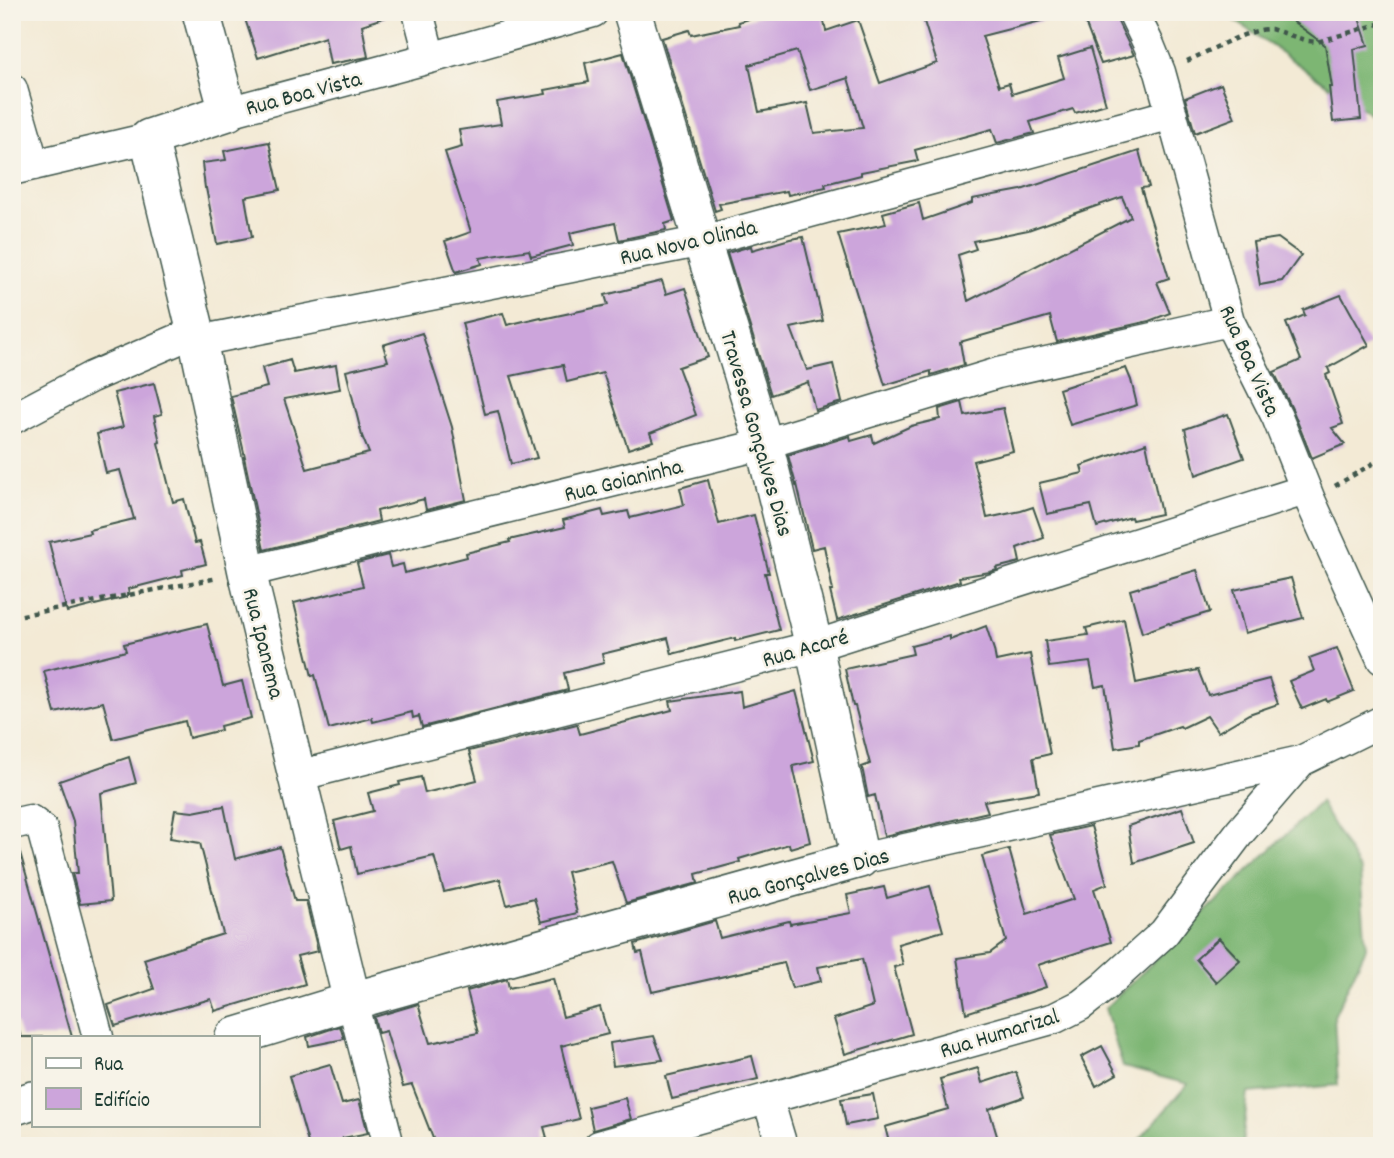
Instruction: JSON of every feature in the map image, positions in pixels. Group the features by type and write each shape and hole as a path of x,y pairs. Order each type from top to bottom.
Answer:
{"street":[{"path":"201,12 228,112"},
{"path":"418,12 430,58"},
{"name":"Rua Boa Vista","path":"23,167 149,138 228,112 593,12"},
{"name":"Travessa Gonçalves Dias","path":"632,12 764,444 814,646 860,859"},
{"name":"Rua Boa Vista","path":"1133,12 1160,72 1229,321 1277,417 1307,495 1382,659"},
{"path":"12,89 23,167"},
{"name":"Rua Nova Olinda","path":"12,419 91,377 196,336 703,241 1171,114"},
{"name":"Rua Ipanema","path":"149,138 196,336 247,572 389,1146"},
{"name":"Rua Goianinha","path":"247,572 764,444 998,373 1229,321"},
{"name":"Rua Acaré","path":"298,776 814,646 1307,495"},
{"name":"Rua Gonçalves Dias","path":"237,1036 352,1001 860,859 1301,761 1382,720"},
{"name":"Rua Humarizal","path":"599,1146 1055,1018 1081,1005 1164,933 1240,832 1301,761"},
{"path":"12,824 30,821 43,829 98,1036"},
{"path":"768,1099 782,1146"},
{"path":"12,1107 32,1100"}],"path":[{"path":"1160,72 1265,29 1317,42 1382,23"},
{"path":"1307,495 1382,458"},
{"path":"12,617 247,572"}],"green space":[{"path":"1223,12 1382,12 1382,123"},
{"path":"1320,802 1360,871 1366,948 1334,1016 1338,1085 1248,1093 1242,1146 1134,1146 1188,1084 1123,1067 1105,1008"}],"building":[{"path":"257,12 385,12 386,17 362,25 368,57 330,64 325,37 258,58 244,16"},
{"path":"771,12 822,12 826,31 858,20 880,83 937,63 921,12 1044,12 1045,20 982,36 999,86 1009,83 1012,94 1064,78 1058,58 1090,48 1106,104 1075,113 1073,109 1030,122 1034,133 997,143 992,129 915,150 918,161 861,172 861,175 825,184 826,187 788,195 787,191 719,204 721,209 715,211 662,38 689,30 691,35 739,25 738,22","holes":["797,51 810,90 848,78 863,128 814,133 807,103 759,112 749,65"]},
{"path":"1081,12 1116,12 1117,20 1134,55 1101,64"},
{"path":"1280,12 1357,12 1368,45 1354,49 1361,119 1333,122 1329,87 1332,87 1325,45"},
{"path":"623,53 674,221 665,224 666,230 619,240 615,223 570,233 573,245 531,256 529,250 480,258 482,264 456,272 445,241 471,232 445,152 462,147 459,130 501,124 497,102 546,94 545,90 589,82 585,63"},
{"path":"1221,84 1235,118 1195,133 1185,98"},
{"path":"269,142 280,190 245,197 252,237 217,244 202,163 226,160 224,151"},
{"path":"1139,151 1149,187 1141,188 1169,278 1157,282 1170,313 1149,321 1057,342 1050,316 960,342 964,365 931,375 931,371 885,385 838,234 886,224 883,213 919,203 923,220 972,203 972,199 1021,190","holes":["1122,197 1131,217 968,301 958,255 976,249 973,241 1028,230"]},
{"path":"803,237 823,321 791,328 807,370 833,364 842,402 815,410 808,382 771,395 727,253 751,246 752,250"},
{"path":"1278,238 1301,255 1282,281 1260,285 1253,242"},
{"path":"662,281 666,294 685,288 708,357 678,367 696,415 650,433 653,441 628,449 603,373 567,382 563,365 511,376 537,458 511,464 498,411 485,414 462,323 503,313 507,325 541,317 542,319 608,305 605,295"},
{"path":"1341,295 1369,345 1328,368 1330,373 1326,375 1343,424 1332,428 1345,444 1312,458 1274,372 1301,360 1286,323 1305,315 1303,310"},
{"path":"422,333 452,427 466,500 426,510 424,499 377,511 379,521 264,550 231,396 267,387 262,368 290,360 294,373 336,365 340,389 284,399 307,469 369,453 362,436 346,371 388,361 383,345"},
{"path":"1126,368 1137,405 1070,425 1059,389"},
{"path":"154,383 162,414 154,416 160,442 158,443 173,502 184,499 195,543 200,542 206,564 182,570 183,575 128,589 127,597 67,612 49,542 134,519 120,470 106,473 97,434 123,427 114,393"},
{"path":"962,402 965,416 1003,408 1013,451 973,461 987,518 1033,507 1044,538 1017,548 1020,562 990,572 959,577 960,581 837,620 824,546 812,549 788,455 850,436 851,441 872,435 874,443 911,426 940,419 939,409"},
{"path":"1228,414 1244,458 1196,475 1185,429"},
{"path":"1146,443 1161,514 1132,520 1131,517 1097,527 1091,505 1047,514 1039,483 1083,473 1081,466"},
{"path":"708,480 719,524 754,515 769,573 765,573 779,630 672,654 668,638 602,654 604,663 564,673 568,690 422,727 419,716 413,718 412,712 373,722 372,718 329,729 315,675 312,676 294,603 363,586 357,563 388,555 391,567 403,564 405,573 467,557 466,553 510,542 509,540 565,527 563,520 602,510 604,516 628,511 630,518 684,505 680,488"},
{"path":"1197,570 1210,612 1142,633 1130,590"},
{"path":"1291,578 1303,618 1245,633 1234,590"},
{"path":"1124,619 1136,683 1198,670 1208,695 1269,679 1278,704 1249,714 1218,732 1207,716 1182,728 1180,726 1139,740 1139,744 1115,748 1105,685 1095,687 1090,662 1049,667 1045,641 1088,635 1086,628"},
{"path":"207,624 223,686 242,681 251,718 220,726 221,730 189,738 185,721 113,739 103,702 55,713 44,671 126,651 124,644"},
{"path":"986,626 996,661 1030,654 1050,754 1033,758 1039,792 984,801 988,812 884,836 875,795 868,797 862,767 870,764 845,669 913,654 911,646 950,636 950,640"},
{"path":"1337,648 1354,691 1302,709 1289,681 1314,671 1309,658"},
{"path":"740,691 742,707 796,691 814,761 793,766 810,842 790,848 789,844 739,859 740,862 696,874 698,883 626,903 612,861 567,872 577,913 541,922 534,898 507,905 500,879 444,892 434,856 357,874 351,846 341,849 334,821 373,811 368,793 421,777 425,793 477,780 469,751 577,724 580,734 672,710 670,701"},
{"path":"129,757 136,783 101,793 111,901 80,904 72,873 78,873 73,821 59,781"},
{"path":"224,806 235,859 280,847 295,901 306,901 318,951 297,956 305,984 215,1011 211,999 115,1026 108,1005 154,989 144,959 223,934 200,843 170,838 175,810 193,812"},
{"path":"1182,808 1194,843 1134,863 1128,826"},
{"path":"1091,826 1107,884 1094,889 1111,942 1038,965 1046,987 966,1013 957,958 990,953 1006,941 982,856 1009,849 1027,914 1074,899 1050,835"},
{"path":"19,849 72,1036 21,1037 16,1022 12,1023 12,850"},
{"path":"930,886 943,931 898,944 903,965 894,967 912,1034 845,1054 834,1019 873,1006 862,959 818,967 821,981 792,988 784,963 652,992 642,952 637,953 635,944 715,921 720,938 789,921 790,924 851,913 847,895 884,887 887,898"},
{"path":"1219,938 1240,960 1216,982 1196,959"},
{"path":"553,978 563,1017 600,1007 608,1034 561,1046 579,1119 544,1127 547,1138 510,1146 436,1146 412,1085 403,1087 386,1031 378,1033 374,1017 418,1004 430,1043 478,1033 467,991 507,979 509,988"},
{"path":"340,1026 344,1039 309,1046 307,1037"},
{"path":"654,1036 663,1060 613,1066 610,1043"},
{"path":"1102,1046 1117,1074 1096,1086 1081,1057"},
{"path":"752,1056 758,1079 672,1099 666,1076"},
{"path":"330,1064 342,1104 359,1100 368,1133 309,1146 289,1076"},
{"path":"978,1068 982,1083 1016,1072 1024,1097 989,1109 1000,1146 890,1146 885,1127 948,1109 940,1079"},
{"path":"873,1094 878,1119 846,1125 841,1099"},
{"path":"625,1098 631,1119 593,1130 588,1107"}]}
